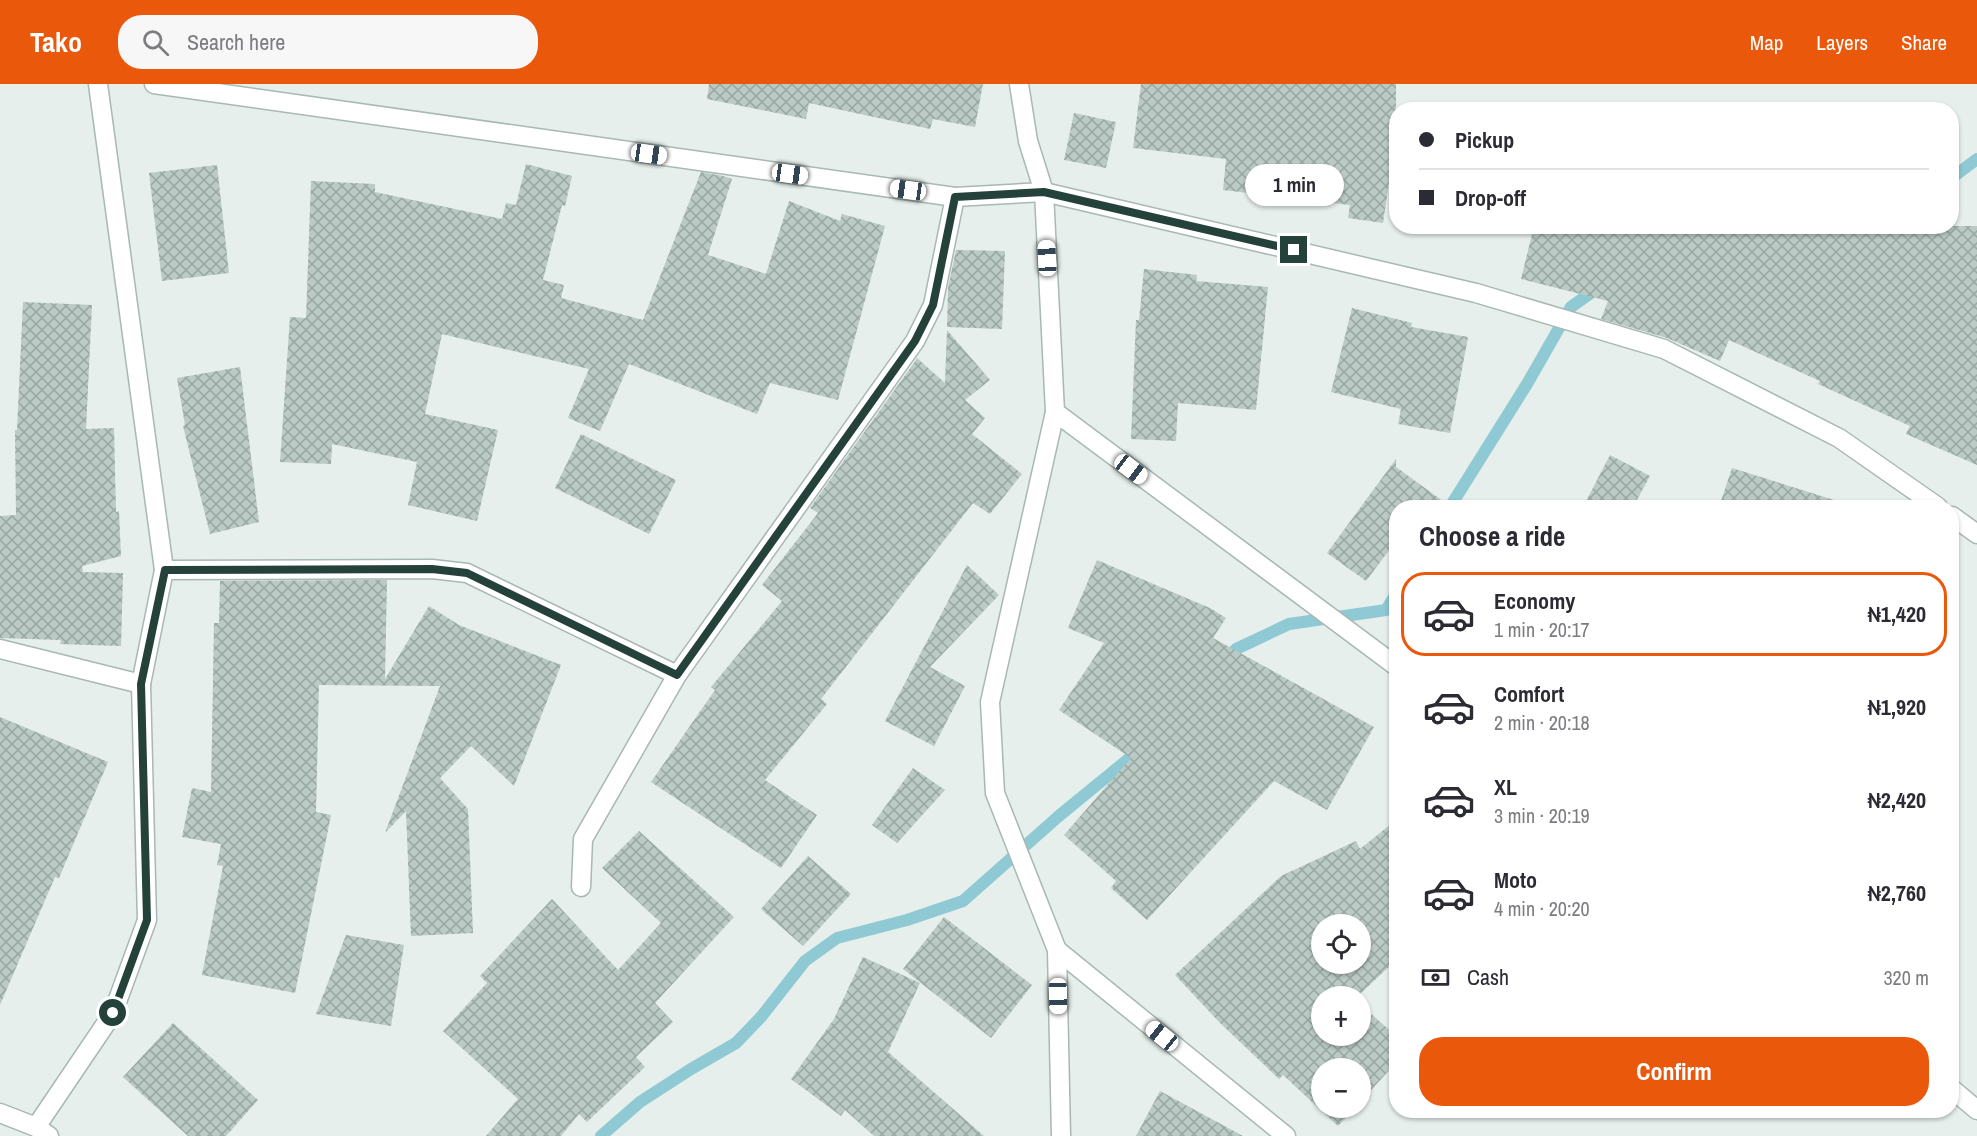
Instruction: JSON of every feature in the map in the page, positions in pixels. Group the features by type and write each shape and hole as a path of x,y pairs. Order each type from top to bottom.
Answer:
{"street":[{"path":"0,1113 42,1132 113,1013 147,920 141,684 165,570 98,84"},
{"path":"154,84 955,197 1044,192 1476,293 1664,349 1839,438 1928,500"},
{"path":"1019,84 1028,141 1044,192 1055,412 990,702 995,793 1057,950 1061,1136"},
{"path":"580,887 583,838 677,675 915,341 933,305 955,197"},
{"path":"1055,412 1389,661"},
{"path":"1959,521 1977,534"},
{"path":"165,570 432,569 467,573 677,675"},
{"path":"0,649 141,684"},
{"path":"1057,950 1286,1136"},
{"path":"1959,1095 1977,1110"}],"building":[{"path":"709,84 983,84 975,127 933,119 930,129 809,103 806,119 707,99"},
{"path":"1141,84 1396,84 1396,102 1389,102 1389,183 1383,223 1348,218 1350,205 1223,190 1226,159 1133,148"},
{"path":"1074,113 1116,122 1106,168 1064,160"},
{"path":"526,164 572,176 565,206 562,205 543,280 564,285 561,298 643,320 701,172 732,179 708,255 766,274 789,201 840,221 842,214 885,226 838,400 770,383 757,414 629,364 600,431 568,418 589,369 442,334 425,414 498,430 477,521 408,505 417,462 332,444 331,464 280,462 290,317 306,318 311,181 375,184 375,192 502,219 506,203 516,205"},
{"path":"217,165 229,273 162,281 149,173"},
{"path":"1959,226 1977,226 1977,465 1906,434 1910,426 1818,384 1820,381 1729,340 1720,361 1667,338 1601,319 1608,301 1521,279 1532,234 1959,234"},
{"path":"956,250 1005,251 1002,329 947,327 948,288"},
{"path":"1144,269 1197,275 1196,281 1268,287 1256,410 1178,403 1176,441 1131,439 1136,320 1139,320"},
{"path":"23,302 92,305 86,429 114,428 116,512 119,511 121,556 82,566 83,572 123,573 121,646 60,644 61,640 0,638 0,516 16,515 15,430 17,430"},
{"path":"1352,308 1412,323 1411,327 1468,337 1450,433 1398,424 1401,409 1331,392"},
{"path":"947,330 990,380 965,400 985,418 972,434 1022,474 990,514 973,503 821,699 827,704 765,780 817,815 781,868 651,782 715,690 711,687 782,601 762,585 818,513 810,508 917,358 945,383"},
{"path":"240,367 259,522 210,534 183,426 185,425 177,378"},
{"path":"581,434 676,480 649,534 555,488"},
{"path":"1610,455 1650,476 1637,500 1587,500"},
{"path":"1396,459 1396,467 1441,500 1389,500 1389,550 1366,581 1327,553"},
{"path":"1732,468 1834,500 1721,500"},
{"path":"1097,560 1210,608 1226,618 1213,638 1374,727 1327,810 1274,781 1147,920 1111,888 1116,881 1064,835 1131,758 1059,710 1104,643 1068,628"},
{"path":"967,565 999,595 930,667 965,686 934,746 885,721"},
{"path":"387,580 385,679 429,606 459,625 561,665 514,786 471,746 440,778 468,809 473,933 411,936 406,811 385,833 440,686 319,685 316,812 331,815 295,993 202,975 223,866 217,865 221,844 182,837 192,788 211,792 214,623 219,623 220,581"},
{"path":"0,717 108,762 59,878 55,877 0,1005"},
{"path":"913,768 945,790 897,843 872,825"},
{"path":"1389,826 1389,967 1369,986 1311,986 1311,1046 1371,1046 1371,1014 1389,1030 1389,1071 1371,1090 1371,1058 1311,1058 1311,1101 1283,1075 1279,1079 1220,1023 1175,975 1281,876 1356,841 1360,849"},
{"path":"639,831 734,917 655,1003 673,1022 636,1057 645,1067 587,1122 579,1114 561,1136 486,1136 518,1099 443,1031 487,983 480,976 552,899 618,970 661,923 602,868"},
{"path":"808,856 851,894 803,946 761,909"},
{"path":"944,917 1032,985 991,1038 903,969"},
{"path":"346,935 404,945 391,1026 316,1014"},
{"path":"863,957 920,983 888,1052 984,1136 874,1136 845,1110 841,1116 791,1079 834,1019"},
{"path":"173,1023 258,1100 226,1136 188,1136 123,1077"},
{"path":"1160,1091 1243,1136 1136,1136"},
{"path":"1329,1118 1346,1118 1338,1126"}],"waterway":[{"path":"1959,172 1977,159"},
{"path":"1454,500 1527,384 1571,307 1599,287"},
{"path":"1224,662 1236,649 1289,624 1386,610 1389,605"},
{"path":"601,1136 640,1102 736,1043 761,1017 805,961 837,938 907,920 963,901 1060,815 1142,748"}],"route":[{"path":"113,1013 147,920 141,684 165,570 432,569 467,573 677,675 915,341 933,305 955,197 1044,192 1294,250"}]}
